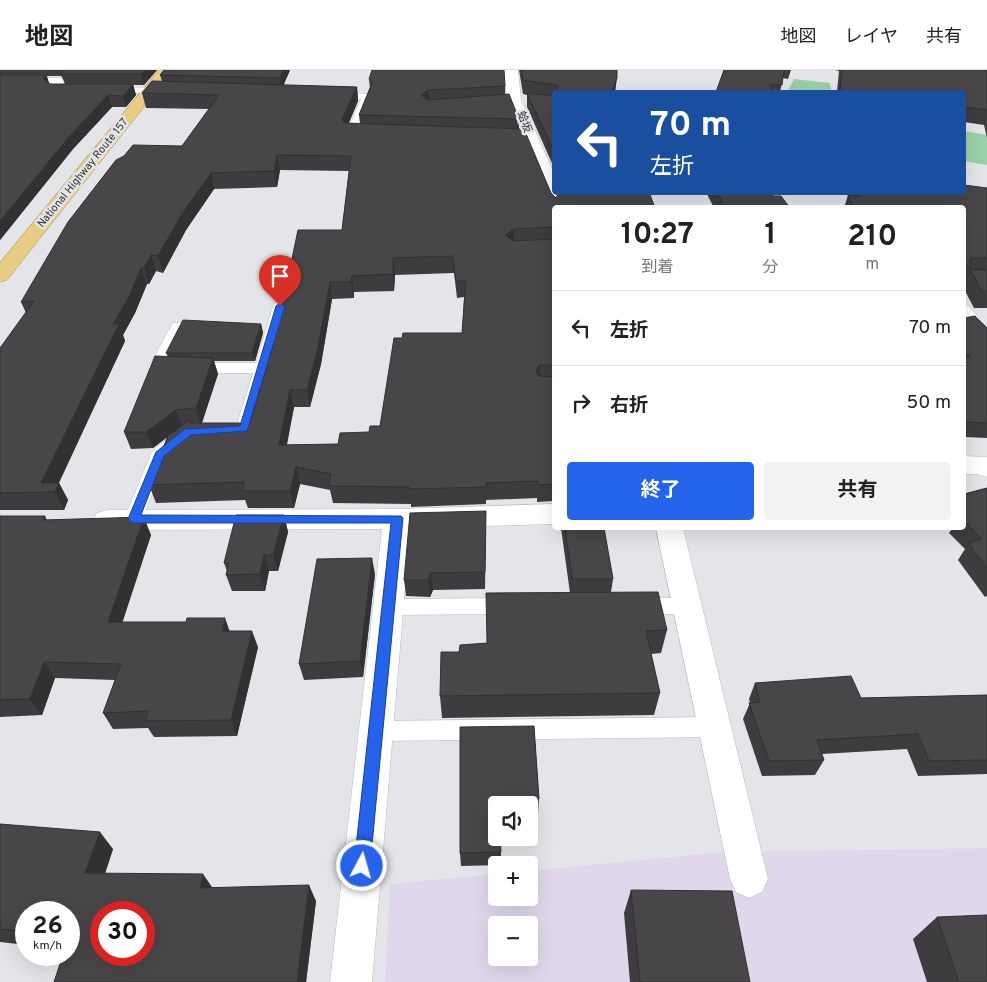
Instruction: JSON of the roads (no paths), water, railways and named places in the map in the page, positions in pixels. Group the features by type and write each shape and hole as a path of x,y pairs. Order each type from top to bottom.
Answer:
{"highway":[{"name":"National Highway Route 157","path":"2,270 166,70"}],"street":[{"name":"蛤坂","path":"511,70 526,139 552,190"},
{"path":"86,520 397,518 552,514"},
{"path":"351,982 397,518"},
{"path":"669,530 749,879"}],"lane":[{"path":"0,81 61,81 54,90 83,90"},
{"path":"102,90 178,91"},
{"path":"321,94 367,96 351,134 380,135"},
{"path":"133,519 160,454 189,432 244,429 280,306"},
{"path":"966,311 987,337"},
{"path":"178,326 156,368 262,368"},
{"path":"388,607 528,606"},
{"path":"618,606 687,606"},
{"path":"376,731 715,727"}]}
